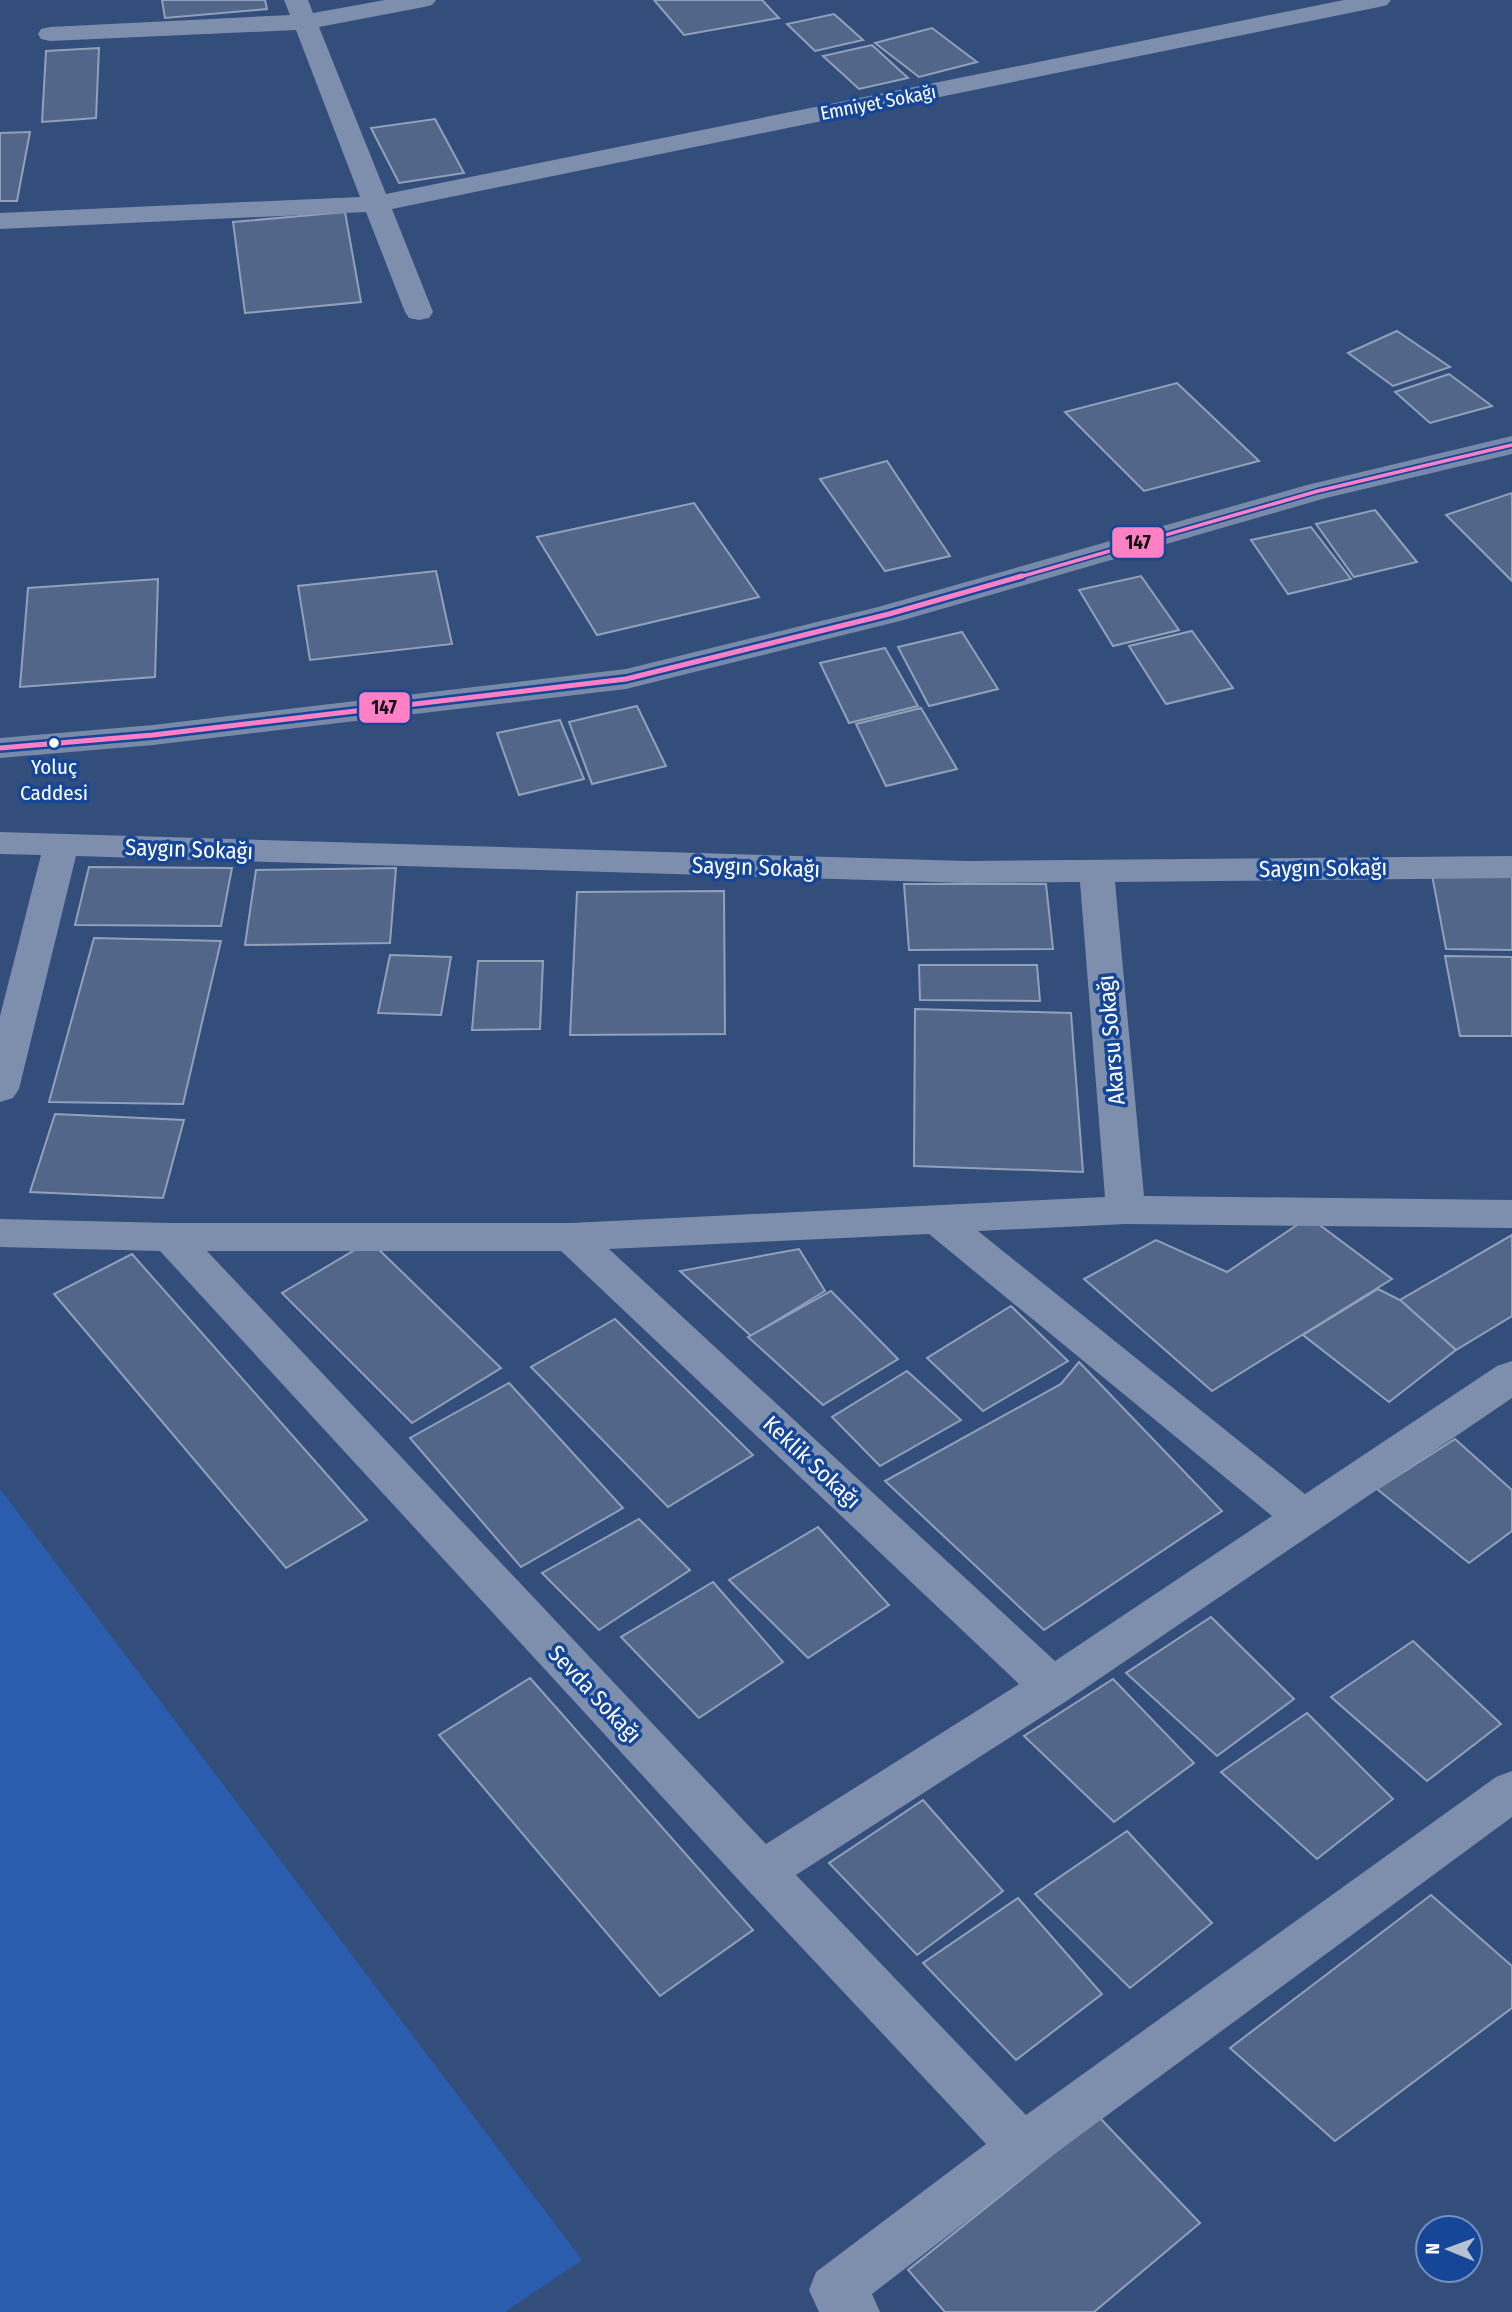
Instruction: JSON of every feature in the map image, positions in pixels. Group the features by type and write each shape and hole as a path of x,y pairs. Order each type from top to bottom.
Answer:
{"street":[{"path":"50,34 424,0"},
{"name":"Emniyet Sokağı","path":"0,221 376,204 1292,8 1379,0"},
{"path":"300,11 419,312"},
{"path":"0,748 153,735 626,679 889,614 1318,491 1512,446"},
{"name":"Saygın Sokağı","path":"0,843 966,873 1512,867"},
{"path":"0,1090 61,845"},
{"name":"Akarsu Sokağı","path":"1097,871 1126,1210"},
{"path":"0,1233 170,1237 571,1237 1126,1210 1512,1214"},
{"path":"938,1220 1303,1517"},
{"name":"Sevda Sokağı","path":"170,1237 762,1872 1023,2147"},
{"name":"Keklik Sokağı","path":"571,1237 1052,1687"},
{"path":"762,1872 1052,1687 1512,1377"},
{"path":"853,2312 835,2291 1023,2147 1512,1791"}],"shaded area":[{"path":"0,1489 582,2260 505,2312 0,2312"}],"building":[{"path":"162,0 265,0 267,9 165,18"},
{"path":"654,0 762,0 779,18 684,35"},
{"path":"834,14 863,40 815,51 787,24"},
{"path":"932,28 977,62 919,77 875,43"},
{"path":"872,45 908,78 859,89 823,56"},
{"path":"99,48 96,118 42,122 46,51"},
{"path":"435,119 464,173 399,183 371,128"},
{"path":"30,132 17,201 0,201 0,133"},
{"path":"345,212 361,302 245,313 233,222"},
{"path":"1397,331 1450,367 1393,386 1348,353"},
{"path":"1449,374 1492,406 1430,423 1395,392"},
{"path":"1177,383 1259,461 1144,491 1065,412"},
{"path":"887,461 950,556 885,571 820,479"},
{"path":"1512,493 1512,581 1446,515"},
{"path":"694,503 759,597 597,635 537,537"},
{"path":"1375,510 1417,562 1354,577 1316,524"},
{"path":"1311,527 1351,579 1288,594 1251,540"},
{"path":"436,571 452,644 310,660 298,586"},
{"path":"1141,576 1179,630 1113,646 1079,590"},
{"path":"158,579 155,677 20,687 28,588"},
{"path":"1192,631 1233,688 1166,704 1129,646"},
{"path":"962,632 998,689 929,706 898,647"},
{"path":"885,648 918,706 849,723 820,663"},
{"path":"637,706 666,766 592,784 569,722"},
{"path":"921,708 957,769 886,786 856,724"},
{"path":"560,720 584,779 519,795 497,733"},
{"path":"89,867 232,868 221,926 75,925"},
{"path":"396,868 390,943 245,945 256,870"},
{"path":"1432,875 1512,876 1512,950 1446,949"},
{"path":"904,884 1046,884 1053,949 909,950"},
{"path":"724,891 725,1034 570,1035 577,892"},
{"path":"94,938 221,941 183,1104 49,1102"},
{"path":"390,955 451,957 441,1015 378,1013"},
{"path":"1445,956 1512,957 1512,1036 1460,1036"},
{"path":"478,961 543,961 540,1029 472,1030"},
{"path":"919,965 1037,965 1040,1001 920,1000"},
{"path":"915,1009 1071,1013 1083,1172 914,1166"},
{"path":"55,1114 184,1120 163,1198 30,1192"},
{"path":"1309,1217 1392,1279 1212,1391 1084,1279 1156,1240 1227,1272"},
{"path":"1512,1235 1512,1316 1456,1350 1400,1300"},
{"path":"370,1241 501,1368 412,1423 282,1293"},
{"path":"799,1249 825,1291 751,1336 680,1271"},
{"path":"132,1254 367,1520 286,1568 54,1294"},
{"path":"1378,1289 1400,1300 1456,1350 1389,1402 1303,1335"},
{"path":"831,1291 898,1359 823,1405 748,1337"},
{"path":"1011,1306 1068,1361 983,1411 927,1358"},
{"path":"615,1319 753,1455 668,1507 531,1367"},
{"path":"1079,1362 1222,1511 1044,1630 885,1481 1061,1384"},
{"path":"907,1371 961,1420 880,1466 832,1417"},
{"path":"509,1383 623,1508 521,1567 410,1438"},
{"path":"1455,1439 1512,1490 1512,1531 1469,1563 1377,1489"},
{"path":"639,1519 690,1570 599,1630 542,1573"},
{"path":"818,1527 889,1605 808,1658 729,1580"},
{"path":"713,1582 783,1662 699,1718 621,1637"},
{"path":"1211,1617 1294,1699 1217,1756 1126,1673"},
{"path":"1413,1641 1501,1724 1427,1781 1331,1697"},
{"path":"530,1678 753,1930 660,1996 439,1735"},
{"path":"1113,1679 1194,1763 1114,1822 1024,1736"},
{"path":"1307,1713 1393,1799 1317,1859 1221,1772"},
{"path":"923,1800 1003,1891 917,1955 829,1863"},
{"path":"1127,1831 1212,1923 1130,1988 1035,1894"},
{"path":"1431,1895 1512,1966 1512,2008 1335,2141 1230,2048"},
{"path":"1018,1898 1102,1994 1016,2060 923,1963"},
{"path":"1099,2117 1200,2223 1094,2312 945,2312 908,2270"}],"transit line":[{"name":"147","path":"0,748 153,735 626,679 889,614 1318,491 1512,445"}],"place":[{"name":"Yoluç Caddesi","path":"54,743"}]}
